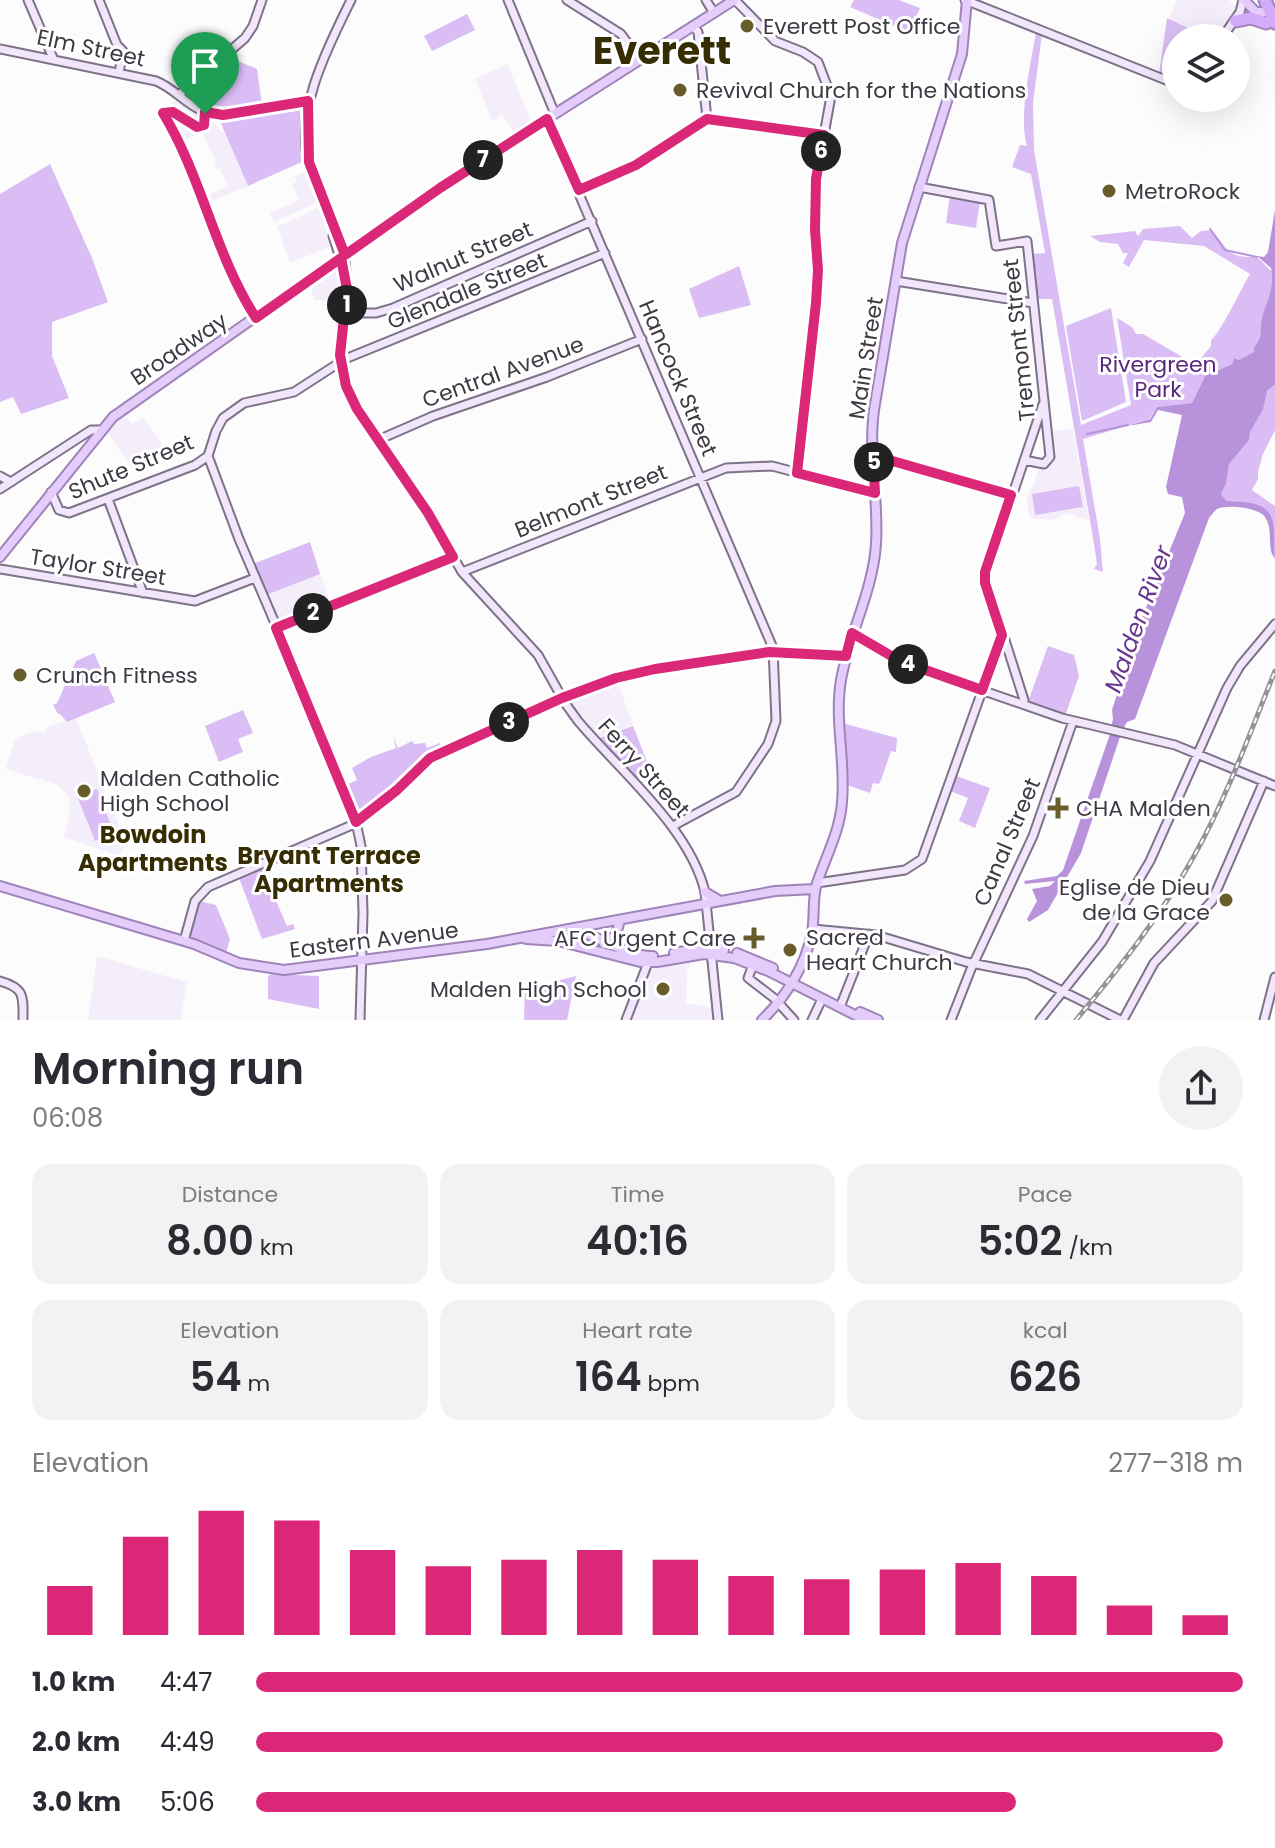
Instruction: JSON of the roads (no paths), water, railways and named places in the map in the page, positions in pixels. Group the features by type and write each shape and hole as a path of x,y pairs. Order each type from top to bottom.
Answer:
{"highway":[{"path":"1265,0 1273,19"},
{"path":"1272,0 1273,19"},
{"path":"1254,11 1273,19"},
{"path":"1233,23 1251,18 1273,19"}],"main road":[{"name":"Broadway","path":"0,557 90,436 113,417 440,188 734,0"},
{"name":"Main Street","path":"762,1020 779,1004 803,961 813,929 816,886 836,832 842,805 838,709 846,656 874,560 873,417 902,243 965,46 966,0"},
{"path":"1244,0 1254,11"},
{"name":"Eastern Avenue","path":"0,886 184,941 239,963 297,970 510,940 816,886"},
{"path":"705,892 721,901"},
{"path":"620,920 615,944 621,951"},
{"path":"558,941 551,936 559,930 578,931 621,951 654,960"},
{"path":"579,946 599,946 616,935"},
{"path":"510,940 558,941 630,960 711,952 748,956 865,1020"},
{"path":"711,952 753,965 878,1020"}],"street":[{"path":"28,0 53,58"},
{"path":"180,94 243,40 253,26 262,0"},
{"name":"Ferry Street","path":"351,0 308,101 308,159 343,256 346,275 341,361 350,397 428,513 462,572 541,658 562,698 593,739 673,826 700,876 705,892 718,1020"},
{"name":"Hancock Street","path":"508,0 579,190 773,652 774,730 741,787 724,800 673,826"},
{"path":"567,0 621,34 640,60"},
{"path":"706,0 714,13"},
{"path":"734,0 775,41 818,62 828,83 831,103 816,179 816,303 797,473"},
{"path":"966,0 1162,78"},
{"path":"1233,23 1244,0"},
{"path":"99,2 123,51 119,73"},
{"path":"1233,23 1245,13 1254,11"},
{"path":"693,26 698,32 702,100 707,119"},
{"name":"Elm Street","path":"0,49 159,82 205,112"},
{"path":"256,318 235,282 163,113 173,112 197,127 204,125 205,112 223,115 308,101"},
{"path":"579,190 636,165 707,119 824,135"},
{"name":"Tremont Street","path":"919,187 989,200 996,246 1027,241 1050,457 1044,464 1024,460"},
{"name":"Walnut Street","path":"346,313 376,313 393,308 592,221"},
{"name":"Glendale Street","path":"341,361 605,253"},
{"path":"896,281 1033,303"},
{"name":"Central Avenue","path":"378,440 433,416 547,377 642,339"},
{"name":"Shute Street","path":"51,492 58,509 65,513 195,465 208,456 218,426 234,408 245,402 292,392 341,361"},
{"path":"1024,700 985,578 1043,402"},
{"name":"Tremont Street","path":"1035,426 1043,428 1047,435"},
{"path":"0,489 90,436"},
{"path":"208,456 356,822 361,846 360,1020"},
{"path":"873,456 1011,495"},
{"name":"Belmont Street","path":"462,572 726,468 759,466 875,493"},
{"path":"0,476 11,482"},
{"path":"108,499 143,593"},
{"path":"276,628 453,557"},
{"name":"Taylor Street","path":"0,569 197,601 255,578"},
{"path":"1040,1020 1102,942 1150,861 1241,658 1275,616"},
{"path":"1227,688 1240,666 1275,624"},
{"path":"852,633 900,661 1073,721 1108,727 1198,753 1275,786"},
{"path":"816,886 907,870 922,859 1002,635"},
{"path":"184,941 195,901 208,887 356,822 397,790 430,758 562,698 620,677 651,670 773,652 846,656"},
{"name":"Canal Street","path":"951,1020 1033,836 1073,721"},
{"path":"1093,1007 1122,1020 1154,963 1212,901 1264,781"},
{"path":"813,929 869,934 974,964 1028,974 1114,1020"},
{"path":"841,1005 869,934"},
{"path":"630,960 640,966 641,980"},
{"path":"641,980 654,960"},
{"path":"626,1020 641,980 654,960"},
{"path":"753,965 748,978 794,1020"},
{"path":"1264,1020 1275,977"},
{"path":"0,981 14,985 20,991 23,1020"},
{"path":"812,1020 822,999"}],"waterway":[{"path":"1210,229 1225,250 1257,257"},
{"path":"1087,434 1128,425"}],"railway":[{"path":"1076,1020 1154,921 1194,856 1228,788 1275,671"}],"place":[{"name":"Everett Post Office","path":"747,26"},
{"name":"Revival Church for the Nations","path":"680,90"},
{"name":"MetroRock","path":"1109,191"},
{"name":"Crunch Fitness","path":"20,675"},
{"name":"Malden Catholic High School","path":"84,791"},
{"name":"CHA Malden","path":"1058,808"},
{"name":"Eglise de Dieu de la Grace","path":"1226,900"},
{"name":"AFC Urgent Care","path":"754,938"},
{"name":"Sacred Heart Church","path":"790,950"},
{"name":"Malden High School","path":"663,989"}],"district":[{"name":"Everett","path":"662,50"},
{"name":"Bowdoin Apartments","path":"153,848"},
{"name":"Bryant Terrace Apartments","path":"329,869"}],"park label":[{"name":"Rivergreen Park","path":"1158,376"}],"water label":[{"name":"Malden River","path":"1138,619"}]}
